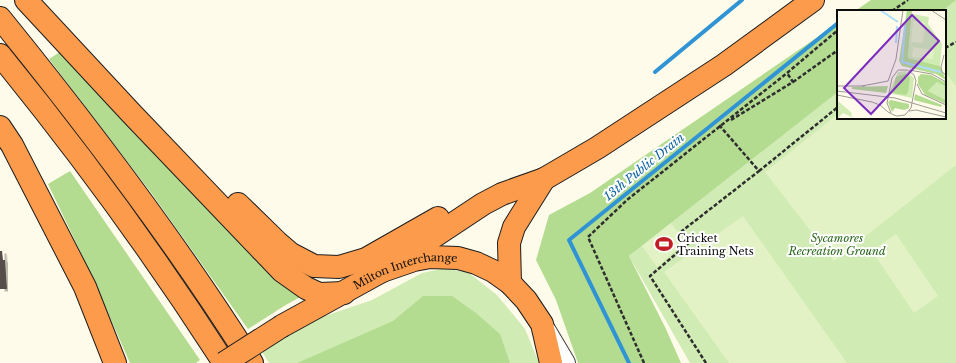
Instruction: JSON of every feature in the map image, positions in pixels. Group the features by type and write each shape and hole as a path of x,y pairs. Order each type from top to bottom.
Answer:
{"highway":[{"path":"26,0 131,113 282,271 306,288 320,294 344,293"},
{"path":"382,271 483,204 502,194 544,179 597,148 724,65 813,0"},
{"path":"0,18 59,91 143,201 217,307 252,363"},
{"path":"0,55 41,106 123,216 200,325 224,363"},
{"path":"131,113 163,131 277,242 291,254 314,266 339,267 366,259 457,207 483,204"},
{"path":"0,127 12,145 85,287 115,363"},
{"path":"510,283 509,243 514,227 544,179"},
{"path":"51,222 102,355 103,363"},
{"name":"Milton Interchange","path":"224,363 282,326 382,271 414,260 430,257 458,258 476,263 493,271 510,283 526,300 542,324 551,363"}],"street":[{"path":"542,324 565,363"}],"path":[{"path":"893,10 908,0"},
{"path":"644,363 588,237 627,200 787,73 837,31"},
{"path":"946,47 956,42"},
{"path":"720,126 793,82 837,51"},
{"path":"787,73 793,82"},
{"path":"706,363 650,276 690,242 682,231 837,108"},
{"path":"720,126 758,171"}],"green space":[{"path":"871,0 956,0 943,10 856,10"},
{"name":"Sycamores Recreation Ground","path":"945,0 956,0 956,363 690,363 629,256 837,93 837,119 946,119 946,10 930,10"},
{"path":"837,24 837,93 629,256 665,327 681,363 578,363 556,300 536,260 549,215 590,193"},
{"path":"66,48 302,296 248,329 152,194 49,59"},
{"path":"946,73 956,86 956,165 834,261 765,172 837,115 837,119 946,119"},
{"path":"70,171 200,360 196,363 130,363 90,272 48,184"},
{"path":"743,216 847,363 729,363 664,272"},
{"name":"Cricket Training Nets","path":"671,223 685,242 657,267 642,246"},
{"path":"896,234 938,296 914,313 872,251"},
{"path":"445,268 469,273 497,295 525,329 539,363 269,363 261,350 316,319 372,300 422,273"},
{"path":"423,296 452,296 476,313 500,334 510,363 297,363 393,321"}],"building":[{"path":"0,251 2,251 3,260 5,260 7,289 0,289"}],"waterway":[{"path":"655,72 742,0"},
{"name":"13th Public Drain","path":"629,363 569,240 837,24"}],"place":[{"name":"Cricket Training Nets","path":"664,244"}]}
